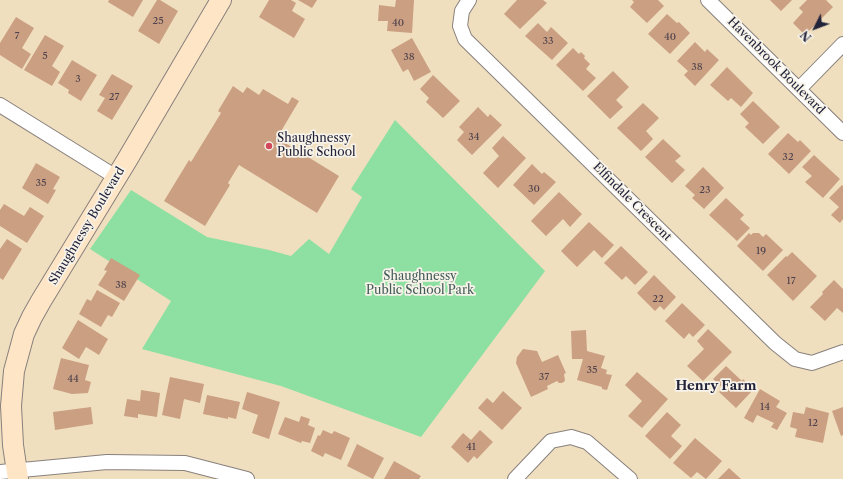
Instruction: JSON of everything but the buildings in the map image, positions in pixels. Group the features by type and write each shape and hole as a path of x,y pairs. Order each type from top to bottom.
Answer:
{"street":[{"name":"Shaughnessy Boulevard","path":"12,474 13,445 11,406 14,371 24,334 41,301 221,0"},
{"name":"Elfindale Crescent","path":"469,0 462,11 460,26 465,39 775,343 795,359 812,363 843,352"},
{"name":"Havenbrook Boulevard","path":"708,0 843,133"},
{"path":"799,89 843,44"},
{"path":"0,105 116,177"},
{"path":"515,479 551,441 571,438 587,442 630,479"},
{"path":"12,474 107,462 185,462 247,479"}],"green space":[{"name":"Shaughnessy Public School Park","path":"395,120 545,271 421,437 281,386 142,349 171,301 90,249 131,190 207,237 291,256 309,239 329,254 362,197 351,189"}],"place":[{"name":"Shaughnessy Public School","path":"269,146"}],"district":[{"name":"Henry Farm","path":"716,386"}]}
